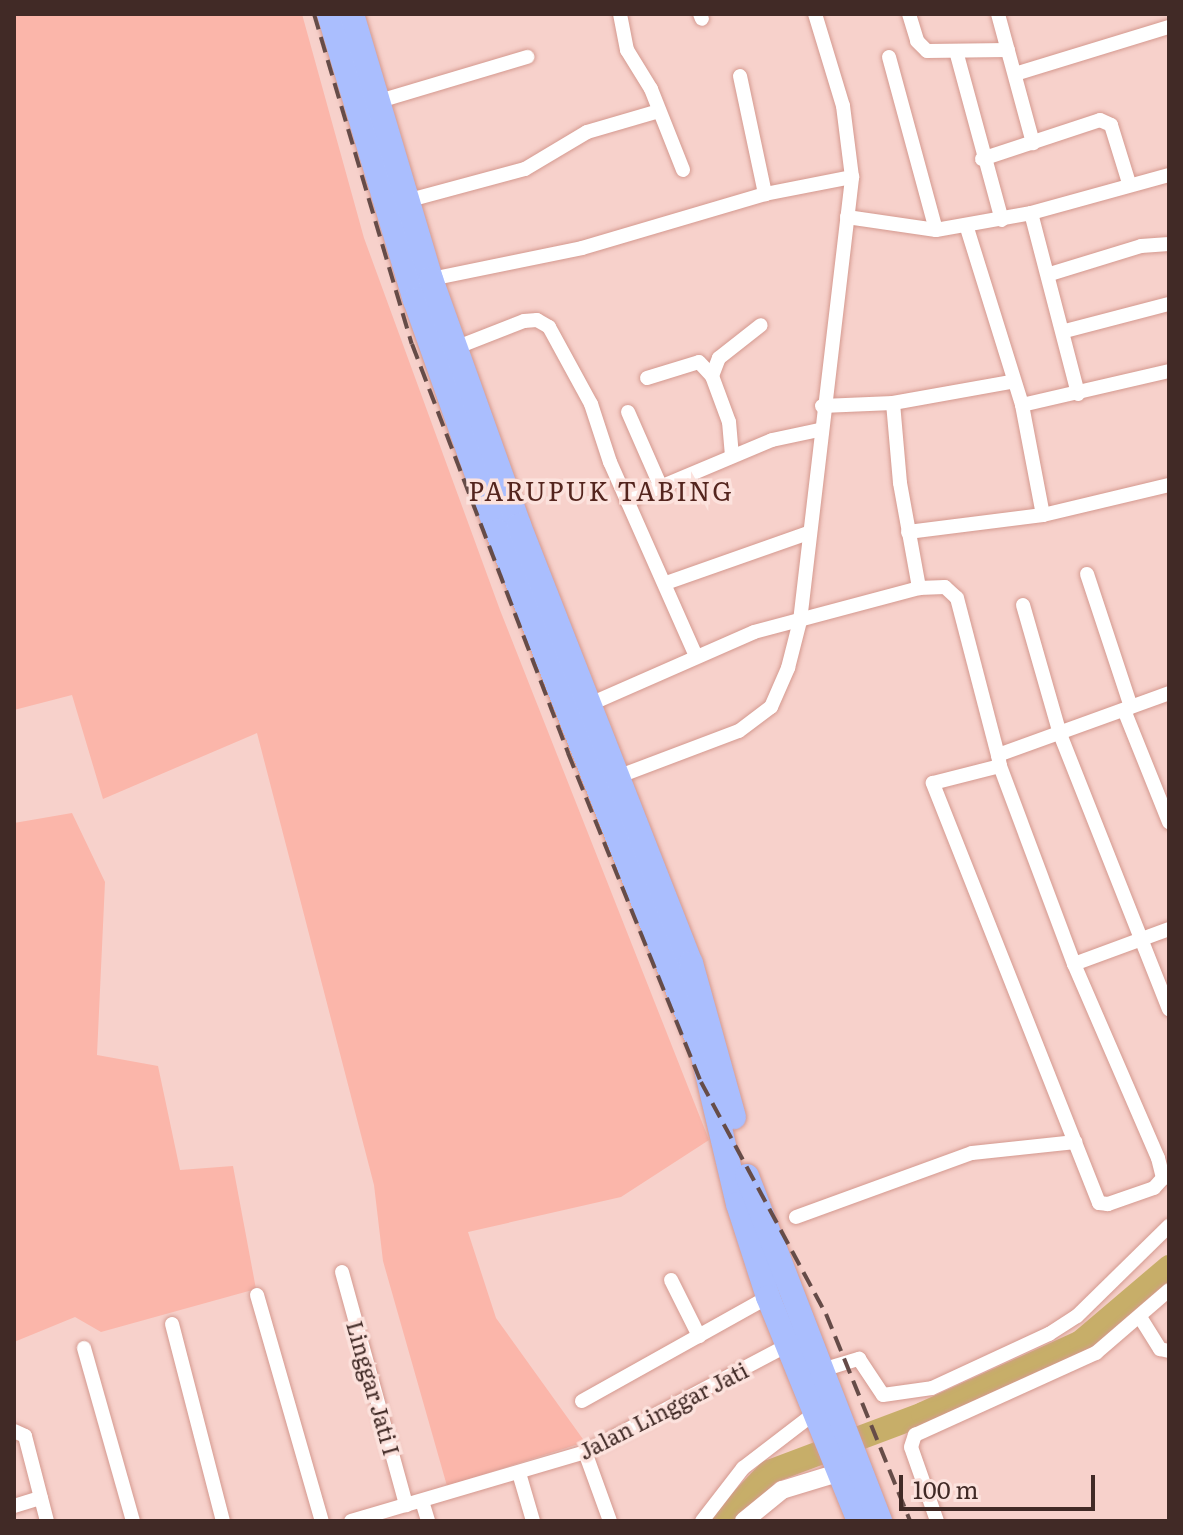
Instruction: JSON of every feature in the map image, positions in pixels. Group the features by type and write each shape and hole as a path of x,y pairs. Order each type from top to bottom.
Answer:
{"highway":[{"path":"329,14 358,80 415,300 508,528 710,1050 753,1198 822,1370 824,1413"},
{"path":"352,14 358,80 376,102 455,348 508,528 588,705 691,963 738,1204 768,1297 788,1345 824,1413 847,1469 859,1521"},
{"path":"847,1469 880,1521"}],"street":[{"path":"620,14 627,50 659,111 683,170"},
{"path":"617,777 739,731 771,707 800,621 819,430 852,177 843,106 815,14"},
{"path":"909,14 921,47 956,51 1008,50"},
{"path":"998,14 1033,143"},
{"path":"1015,74 1169,27"},
{"path":"956,51 982,159 1002,220"},
{"path":"376,102 527,57"},
{"path":"889,57 936,230"},
{"path":"740,76 765,194"},
{"path":"406,201 525,169 587,132 659,111"},
{"path":"982,159 1106,122 1129,183"},
{"path":"847,217 936,230 967,228 1031,213 1129,183 1169,175"},
{"path":"431,279 582,248 765,194 852,177"},
{"path":"1031,213 1065,331 1078,394"},
{"path":"967,228 1011,382 1022,405 1043,515"},
{"path":"1050,274 1141,246 1169,244"},
{"path":"1065,331 1169,304"},
{"path":"455,348 524,321 545,323 591,404 627,501 696,656"},
{"path":"712,376 719,358 761,325"},
{"path":"647,378 697,362 712,376 729,422 732,456"},
{"path":"1022,405 1169,371"},
{"path":"822,406 893,403 1011,382"},
{"path":"893,403 908,532 919,588"},
{"path":"628,412 661,487"},
{"path":"627,501 732,456 819,430"},
{"path":"908,532 1043,515 1169,485"},
{"path":"666,583 808,533"},
{"path":"1087,574 1128,709 1169,822"},
{"path":"588,705 754,632 919,588 945,587 957,598 999,761 1074,964 1163,1178 1154,1188 1102,1205 933,783 999,761 1060,734 1169,693"},
{"path":"1023,605 1060,734 1144,939 1169,1009"},
{"path":"1074,964 1169,929"},
{"path":"796,1217 972,1153 1075,1142"},
{"path":"822,1370 859,1359 883,1395 932,1388 1049,1334 1077,1316 1169,1226"},
{"name":"Linggar Jati I","path":"342,1272 406,1505"},
{"path":"671,1280 699,1336"},
{"path":"937,1521 911,1447 915,1435 1096,1353 1169,1290"},
{"path":"257,1295 322,1521"},
{"path":"582,1401 768,1297"},
{"path":"1140,1317 1160,1349 1169,1351"},
{"path":"172,1324 223,1521"},
{"name":"Jalan Linggar Jati","path":"351,1521 585,1452 788,1345"},
{"path":"84,1348 133,1521"},
{"path":"702,1521 743,1468 824,1413"},
{"path":"14,1431 25,1436 47,1521"},
{"path":"585,1452 610,1521"},
{"path":"744,1521 782,1490 847,1469"},
{"path":"519,1473 533,1521"},
{"path":"14,1506 41,1498"},
{"path":"422,1501 428,1521"}],"shaded area":[{"path":"14,14 302,14 364,238 500,610 709,1140 621,1197 468,1232 496,1318 585,1442 447,1486 383,1261 374,1185 257,733 103,799 72,695 14,710"},
{"path":"72,813 105,882 97,1055 158,1066 180,1170 233,1166 256,1289 101,1332 75,1317 14,1342 14,823"}],"waterway":[{"path":"722,1521 769,1472 923,1414 1081,1342 1169,1267"}],"railway":[{"path":"314,14 412,344 568,753 701,1082 826,1314 910,1521"}],"district":[{"name":"PARUPUK TABING","path":"601,490"}]}
